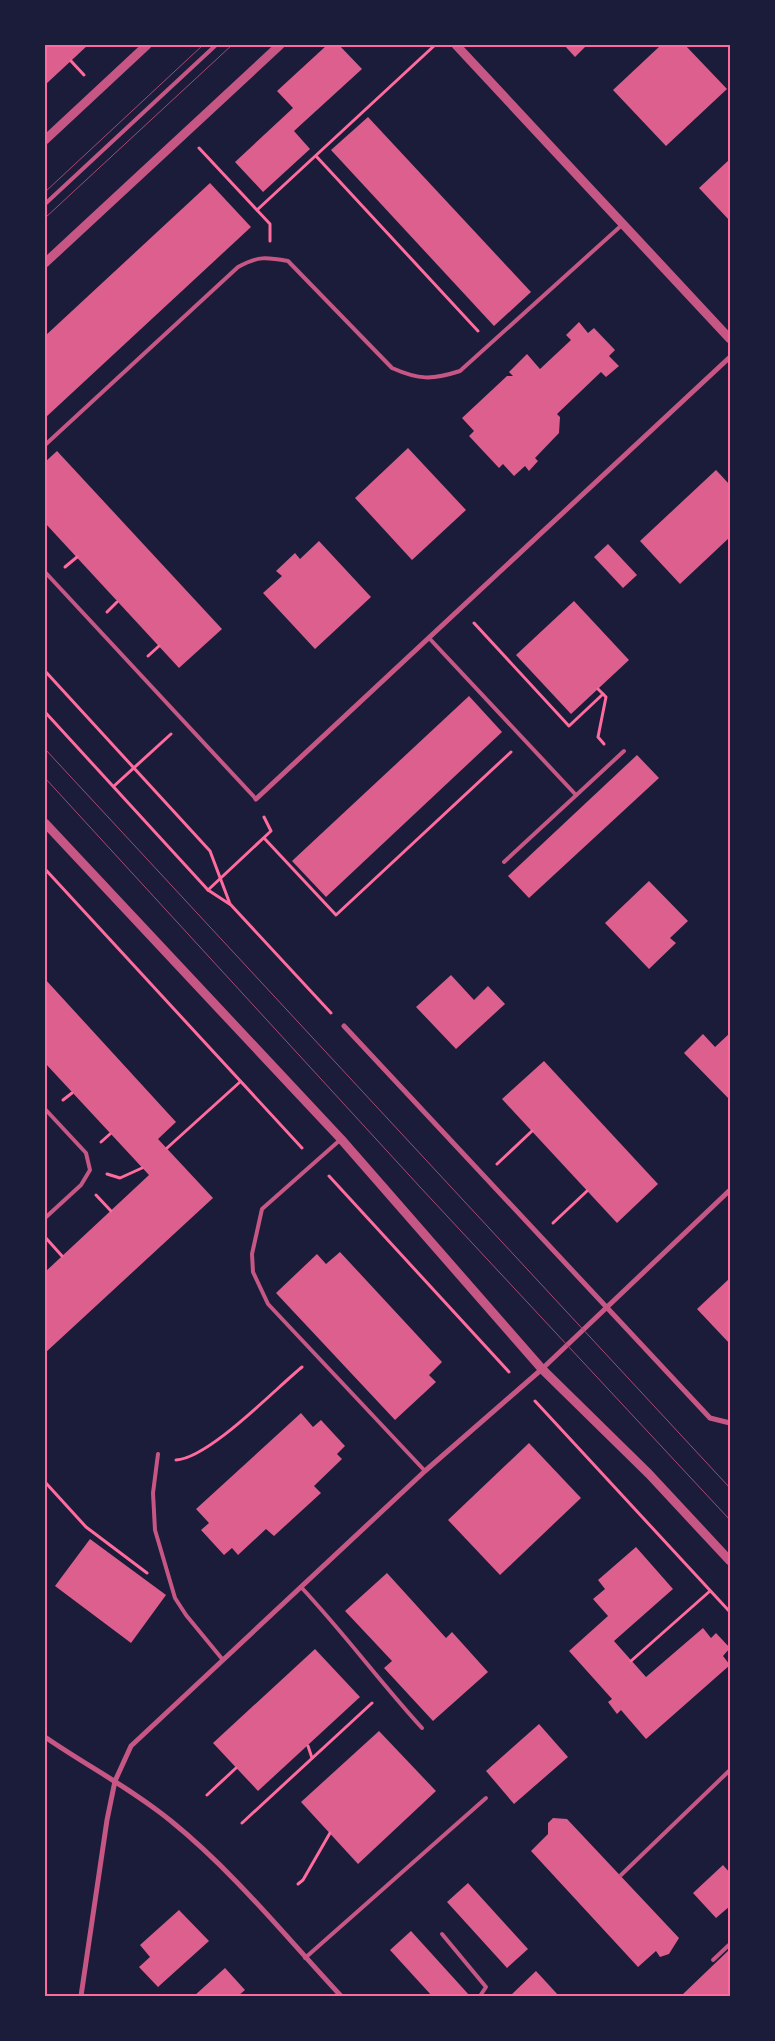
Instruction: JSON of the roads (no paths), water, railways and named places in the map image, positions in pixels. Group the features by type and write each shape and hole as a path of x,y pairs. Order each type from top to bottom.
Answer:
{"street":[{"path":"45,140 147,45"},
{"path":"45,262 280,45"},
{"path":"456,45 730,339"},
{"path":"256,799 730,357"},
{"path":"45,823 341,1139 542,1369 649,1474 730,1561"},
{"path":"344,1026 710,1418 730,1423"},
{"path":"81,1996 107,1820 115,1781 131,1746 425,1471 542,1369 730,1190"},
{"path":"45,1737 115,1781 170,1820 207,1852 340,1996"}],"lane":[{"path":"45,204 216,45"},
{"path":"45,445 238,267 254,258 288,261 392,368 413,377 438,378 460,371 623,224"},
{"path":"45,572 256,799"},
{"path":"429,638 576,795"},
{"path":"504,862 624,750"},
{"path":"45,1109 86,1153 90,1170 81,1185 45,1218"},
{"path":"341,1139 262,1209 252,1254 253,1272 268,1304 425,1471"},
{"path":"158,1454 153,1493 155,1530 175,1598 192,1623 224,1660"},
{"path":"301,1587 364,1657 375,1676 422,1728"},
{"path":"621,1875 730,1770"},
{"path":"306,1958 486,1798"},
{"path":"442,1934 486,1987 480,1996"},
{"path":"713,1960 730,1944"}],"tram line":[{"path":"45,192 203,45"},
{"path":"45,218 232,45"},
{"path":"45,749 730,1488"},
{"path":"45,778 420,1187 730,1520"}]}
